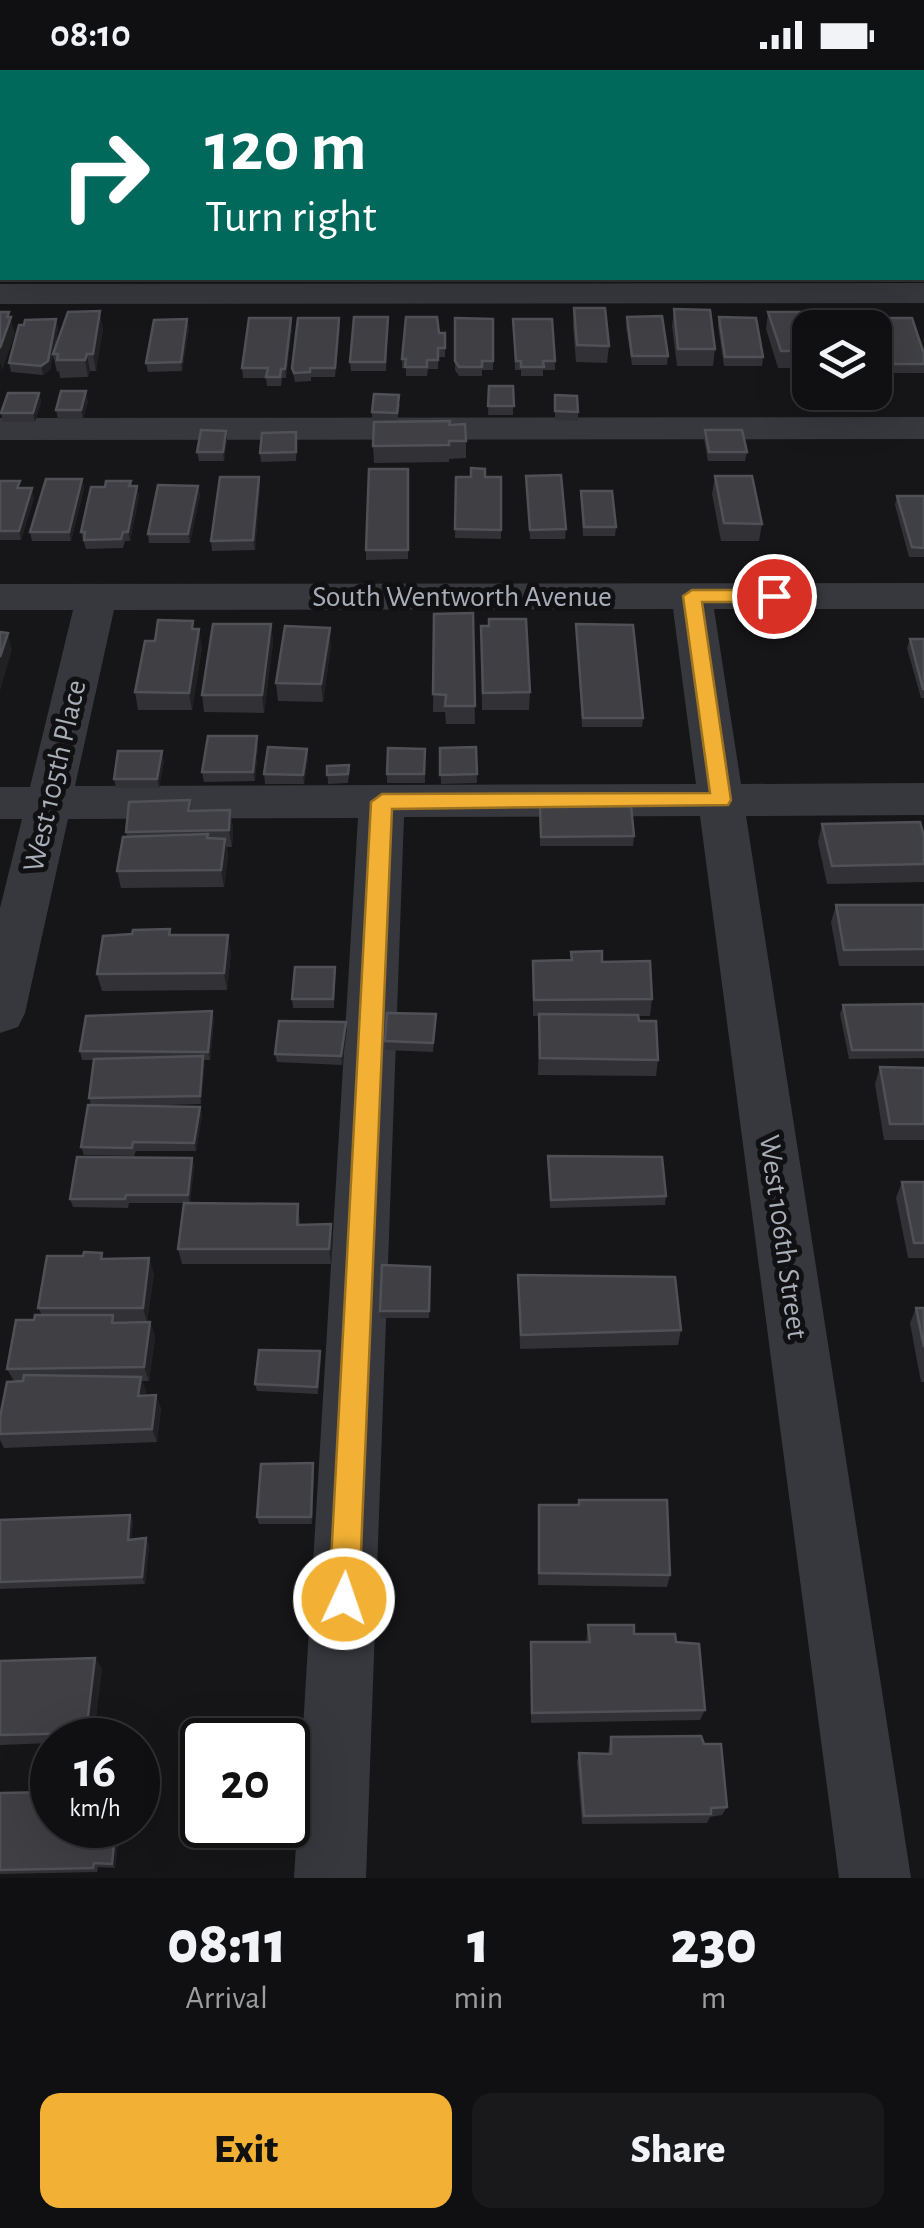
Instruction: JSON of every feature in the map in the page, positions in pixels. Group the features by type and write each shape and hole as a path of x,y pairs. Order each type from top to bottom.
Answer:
{"street":[{"path":"0,294 924,294"},
{"path":"0,430 924,428"},
{"name":"West 106th Street","path":"692,596 875,1878"},
{"name":"South Wentworth Avenue","path":"0,597 924,596"},
{"name":"West 105th Place","path":"0,1013 96,597"},
{"path":"0,802 924,800"},
{"path":"330,1878 382,802"}],"building":[{"path":"574,308 605,308 609,346 577,345"},
{"path":"674,309 710,310 715,349 678,349"},
{"path":"100,311 93,354 87,354 85,360 57,360 58,354 53,354 68,312"},
{"path":"0,312 9,312 7,317 11,317 0,348"},
{"path":"768,312 792,312 792,351 781,351"},
{"path":"662,316 668,356 632,356 627,317"},
{"path":"354,317 388,317 385,362 350,362"},
{"path":"406,317 437,317 439,333 445,333 445,348 438,348 438,360 427,360 427,367 405,367 406,359 402,359"},
{"path":"719,317 756,318 763,357 725,357"},
{"path":"249,318 291,318 285,369 281,369 280,377 266,377 268,368 242,368"},
{"path":"298,318 339,318 335,368 310,368 310,372 294,373"},
{"path":"455,318 493,319 493,361 482,361 482,367 459,367 455,361"},
{"path":"892,318 912,318 924,364 894,364"},
{"path":"56,319 48,361 41,366 9,363 19,325 24,325 25,320"},
{"path":"187,319 181,362 146,363 154,320"},
{"path":"513,319 552,319 555,361 543,361 544,367 521,367 521,361 516,361"},
{"path":"489,386 513,386 514,406 488,406"},
{"path":"61,391 86,391 81,410 56,410"},
{"path":"8,393 39,393 33,413 1,413"},
{"path":"374,394 399,395 397,413 372,412"},
{"path":"555,395 577,396 578,412 555,411"},
{"path":"450,421 449,425 465,424 466,441 449,441 449,445 373,446 374,422"},
{"path":"201,430 226,431 223,452 197,452"},
{"path":"705,430 742,430 747,452 709,452"},
{"path":"296,432 296,452 260,453 262,433"},
{"path":"471,468 485,469 485,477 501,477 501,530 455,529 456,477 471,477"},
{"path":"369,469 408,469 408,550 366,550"},
{"path":"561,475 566,529 530,530 526,476"},
{"path":"715,476 752,476 762,524 724,523"},
{"path":"220,477 259,477 253,540 211,541"},
{"path":"46,479 82,479 69,532 30,532"},
{"path":"0,481 20,481 17,488 32,488 19,531 0,531"},
{"path":"106,481 131,481 129,486 137,486 128,532 123,532 121,539 84,540 85,532 81,532 91,487 105,487"},
{"path":"158,485 198,486 188,534 148,534"},
{"path":"581,491 612,491 616,527 584,527"},
{"path":"897,496 924,496 924,548 912,547"},
{"path":"473,613 475,706 445,706 446,695 433,694 434,614"},
{"path":"489,619 526,619 530,692 483,693 481,626 489,626"},
{"path":"158,620 193,621 192,629 199,629 189,693 135,692 145,641 155,641"},
{"path":"213,624 271,624 262,695 202,695"},
{"path":"576,624 633,625 643,718 583,718"},
{"path":"285,626 330,628 321,684 276,683"},
{"path":"0,632 8,633 0,657"},
{"path":"910,639 924,639 924,689 923,689"},
{"path":"208,736 257,736 253,772 202,772"},
{"path":"268,747 307,749 303,775 264,774"},
{"path":"476,747 477,774 440,775 440,748"},
{"path":"388,748 425,749 424,774 387,774"},
{"path":"118,751 162,751 157,779 114,779"},
{"path":"349,765 348,774 327,775 327,766"},
{"path":"190,800 188,811 230,810 229,830 126,832 129,802"},
{"path":"540,806 631,806 634,836 541,837"},
{"path":"920,822 924,864 832,866 822,824"},
{"path":"208,834 207,838 225,839 221,870 117,871 123,837"},
{"path":"836,905 924,905 924,949 844,950"},
{"path":"170,929 169,935 228,935 224,973 97,974 103,936"},
{"path":"602,951 602,962 650,961 652,999 534,1000 533,961 572,960 571,952"},
{"path":"295,967 335,967 333,999 292,999"},
{"path":"924,1004 924,1050 852,1050 843,1005"},
{"path":"212,1011 208,1052 80,1051 86,1016"},
{"path":"387,1013 436,1014 433,1043 385,1041"},
{"path":"539,1014 638,1015 639,1021 656,1021 658,1060 540,1058"},
{"path":"279,1021 346,1022 341,1056 275,1054"},
{"path":"203,1056 200,1096 89,1098 94,1059"},
{"path":"880,1067 924,1068 924,1124 890,1124"},
{"path":"88,1105 200,1107 194,1143 133,1142 132,1148 81,1147"},
{"path":"548,1156 662,1157 666,1196 551,1200"},
{"path":"77,1157 192,1158 188,1195 70,1199"},
{"path":"902,1182 924,1182 924,1243 914,1243"},
{"path":"184,1203 298,1204 297,1225 331,1224 329,1249 178,1249"},
{"path":"84,1252 102,1253 101,1259 149,1258 143,1308 38,1308 47,1256 83,1256"},
{"path":"382,1265 430,1267 429,1311 380,1311"},
{"path":"518,1275 675,1277 681,1330 521,1335"},
{"path":"916,1308 924,1308 924,1347"},
{"path":"35,1315 113,1315 112,1323 150,1322 144,1367 7,1369 16,1320 34,1320"},
{"path":"259,1350 320,1351 317,1387 255,1384"},
{"path":"24,1375 141,1377 138,1396 156,1395 152,1429 0,1434 7,1382 23,1381"},
{"path":"313,1463 311,1517 257,1517 261,1464"},
{"path":"579,1500 667,1500 670,1575 539,1573 539,1505 579,1505"},
{"path":"130,1515 128,1540 146,1538 142,1577 0,1582 0,1520"},
{"path":"588,1625 634,1625 634,1634 675,1634 676,1642 699,1644 705,1710 532,1713 531,1642 590,1642"},
{"path":"95,1658 88,1718 30,1718 30,1734 0,1735 0,1661"},
{"path":"701,1736 704,1744 721,1744 727,1807 711,1808 711,1814 584,1816 579,1753 611,1754 611,1737"},
{"path":"30,1792 30,1848 114,1848 112,1864 0,1870 0,1793"}],"route":[{"path":"344,1599 382,802 721,800 692,596 774,596"}]}
